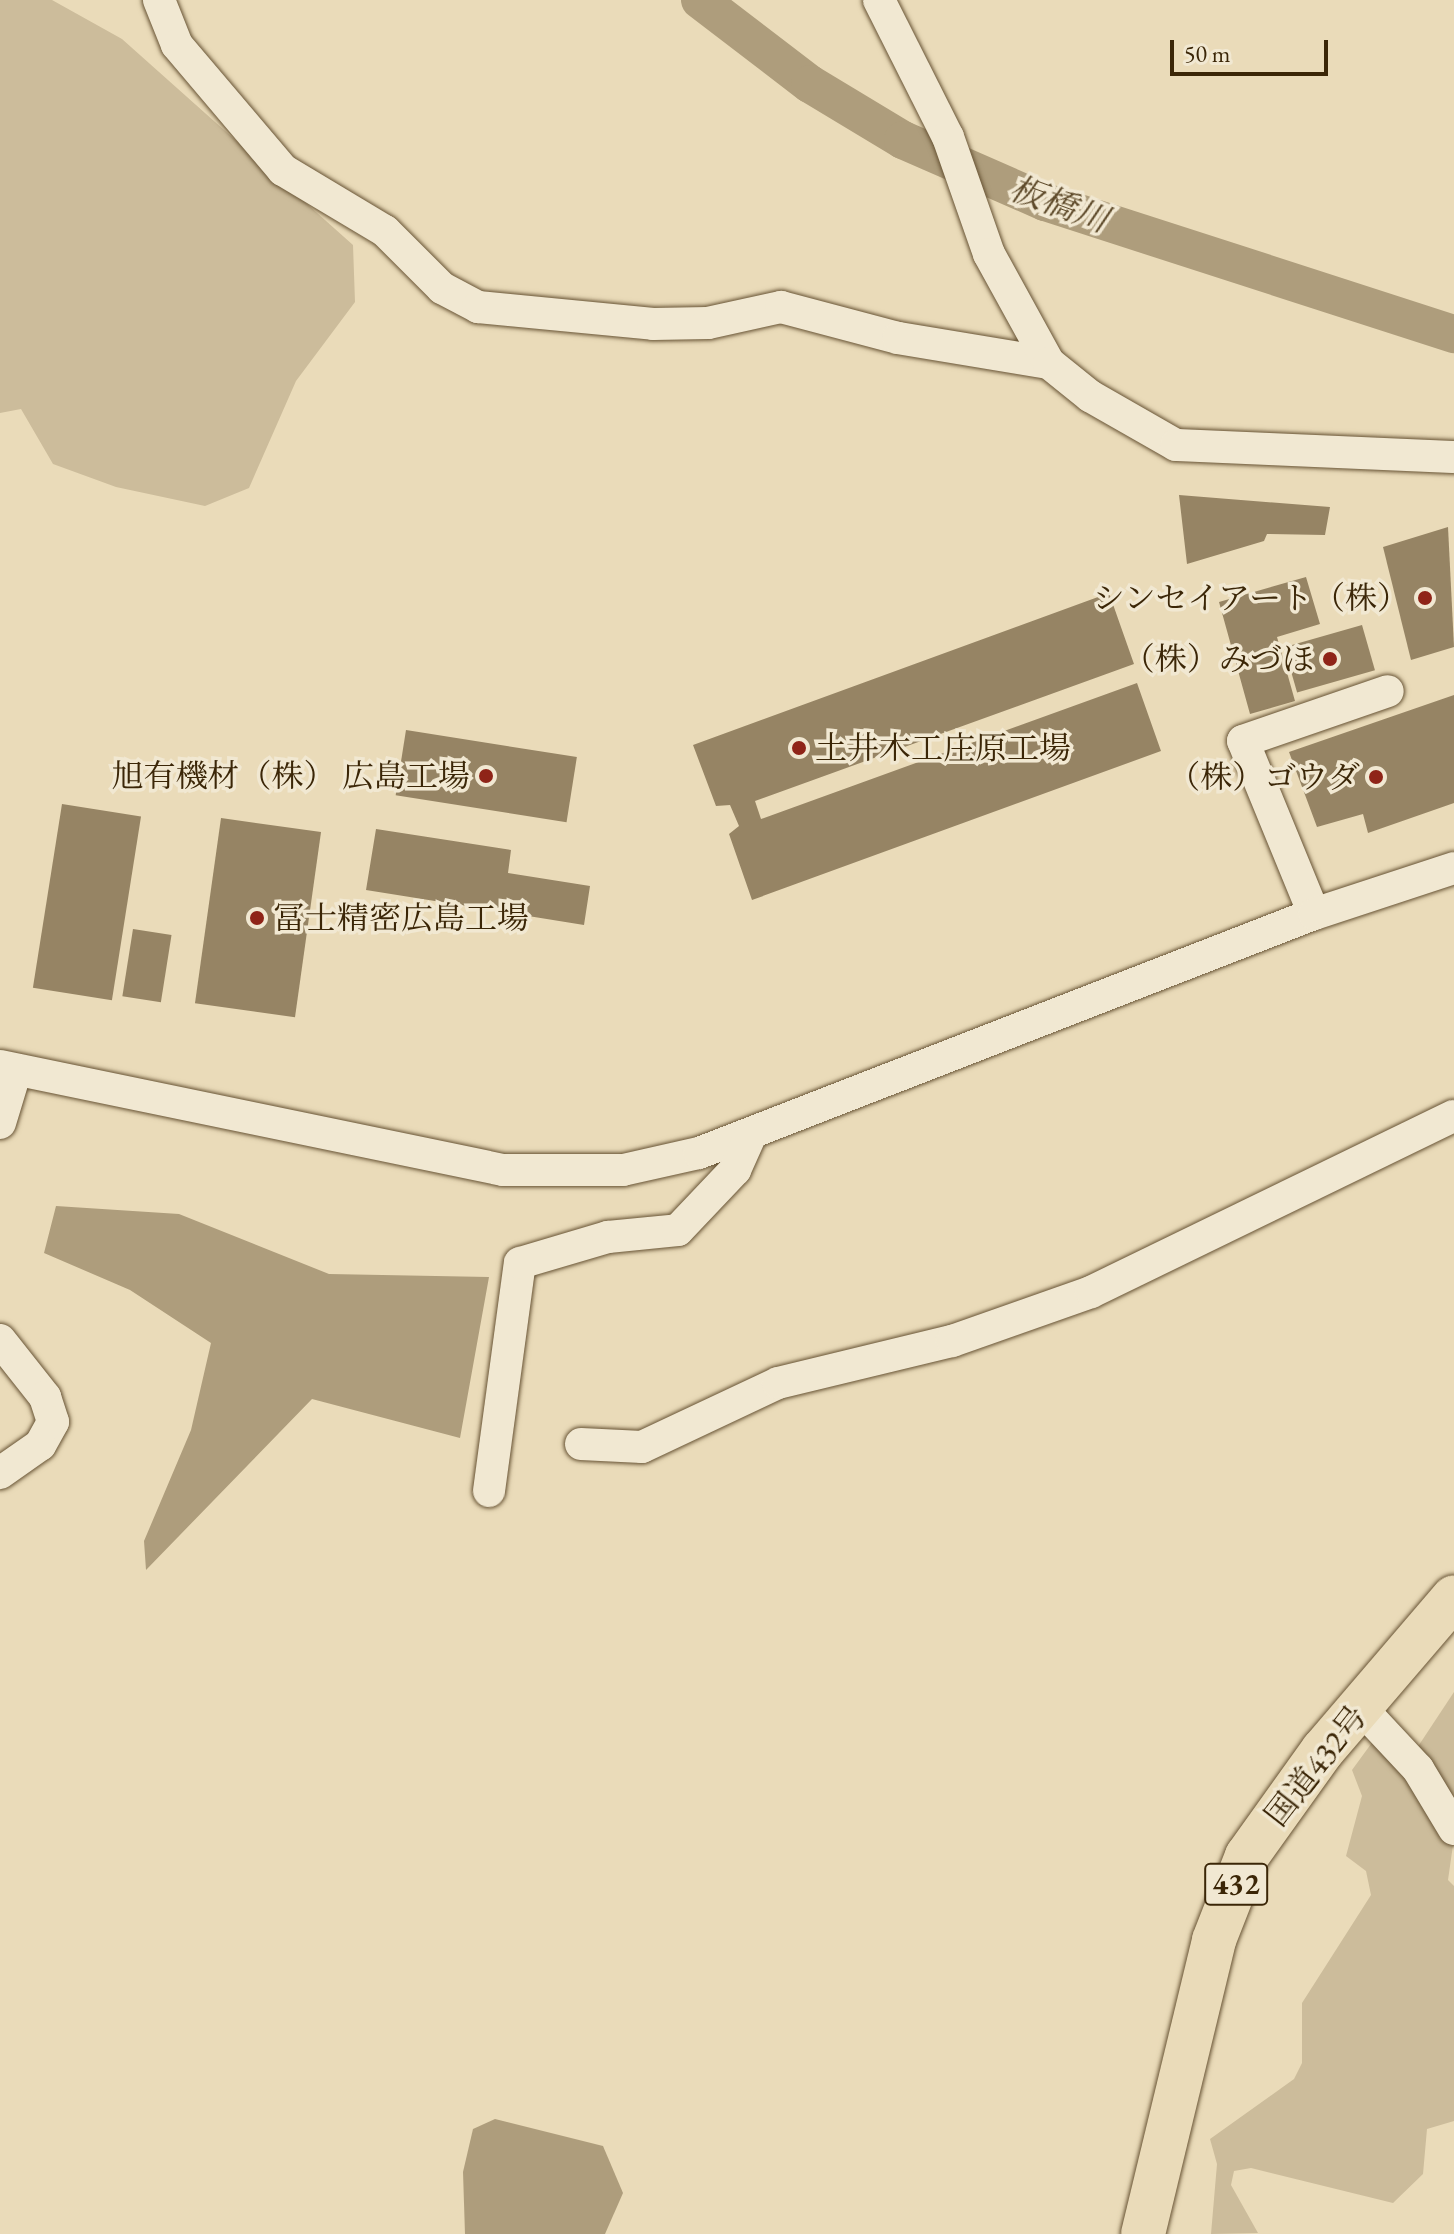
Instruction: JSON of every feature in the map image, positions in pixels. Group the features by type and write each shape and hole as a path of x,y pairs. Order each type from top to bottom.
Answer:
{"highway":[{"name":"国道432号","path":"1143,2234 1214,1940 1247,1856 1360,1707 1454,1597"}],"street":[{"path":"159,0 177,45 283,170 385,231 442,288 478,307 523,317 680,324 781,307 898,338 1049,363"},
{"path":"879,0 948,137 989,254 1049,363 1132,425 1176,445 1454,457"},
{"path":"1314,914 1243,741 1388,691"},
{"path":"0,1123 8,1068 503,1170 623,1170 751,1134 1314,914 1454,868"},
{"path":"581,1444 642,1447 778,1383 952,1341 1091,1292 1454,1116"},
{"path":"489,1491 520,1263 608,1237 678,1230 735,1170 751,1134"},
{"path":"0,1340 45,1397 53,1422 40,1445 0,1473"},
{"path":"1360,1707 1418,1769 1454,1829"}],"shaded area":[{"path":"0,0 52,0 122,39 353,245 355,302 296,381 249,488 205,506 116,487 53,464 21,409 0,413"},
{"path":"56,1206 179,1214 329,1274 489,1277 460,1438 312,1399 146,1570 144,1541 191,1430 211,1343 130,1290 44,1253"},
{"path":"1454,1692 1454,1808 1417,1748"},
{"path":"1379,1733 1454,1838 1448,1880 1454,1886 1454,2121 1427,2129 1423,2174 1393,2203 1251,2168 1234,2171 1231,2185 1258,2233 1211,2234 1217,2164 1210,2139 1294,2079 1302,2063 1302,2003 1371,1895 1366,1871 1346,1856 1362,1796 1352,1770"},
{"path":"495,2119 603,2146 623,2193 605,2234 465,2234 463,2172 473,2129"}],"building":[{"path":"1179,495 1330,507 1325,535 1267,534 1264,541 1187,564"},
{"name":"シンセイアート（株）","path":"1448,527 1454,647 1411,660 1383,547"},
{"path":"1306,577 1320,624 1277,637 1295,701 1250,714 1219,602"},
{"name":"土井木工庄原工場","path":"1109,593 1134,664 755,801 761,819 1137,683 1161,751 752,900 729,834 739,826 730,805 716,806 693,745"},
{"name":"（株）みづほ","path":"1362,625 1375,670 1297,693 1284,647"},
{"name":"（株）ゴウダ","path":"1454,695 1454,803 1368,833 1363,814 1317,827 1289,752"},
{"name":"旭有機材（株） 広島工場","path":"406,730 577,757 567,822 396,795"},
{"path":"62,804 141,817 112,1000 33,988"},
{"name":"冨士精密広島工場","path":"221,818 321,832 295,1017 195,1003"},
{"path":"376,829 511,850 508,873 590,886 584,925 366,890"},
{"path":"133,929 172,935 161,1002 122,996"}],"waterway":[{"name":"板橋川","path":"700,0 810,84 903,140 1045,202 1454,334"}],"place":[{"name":"シンセイアート（株）","path":"1425,598"},
{"name":"（株）みづほ","path":"1330,659"},
{"name":"土井木工庄原工場","path":"799,748"},
{"name":"旭有機材（株） 広島工場","path":"486,776"},
{"name":"（株）ゴウダ","path":"1376,777"},
{"name":"冨士精密広島工場","path":"257,918"}]}
